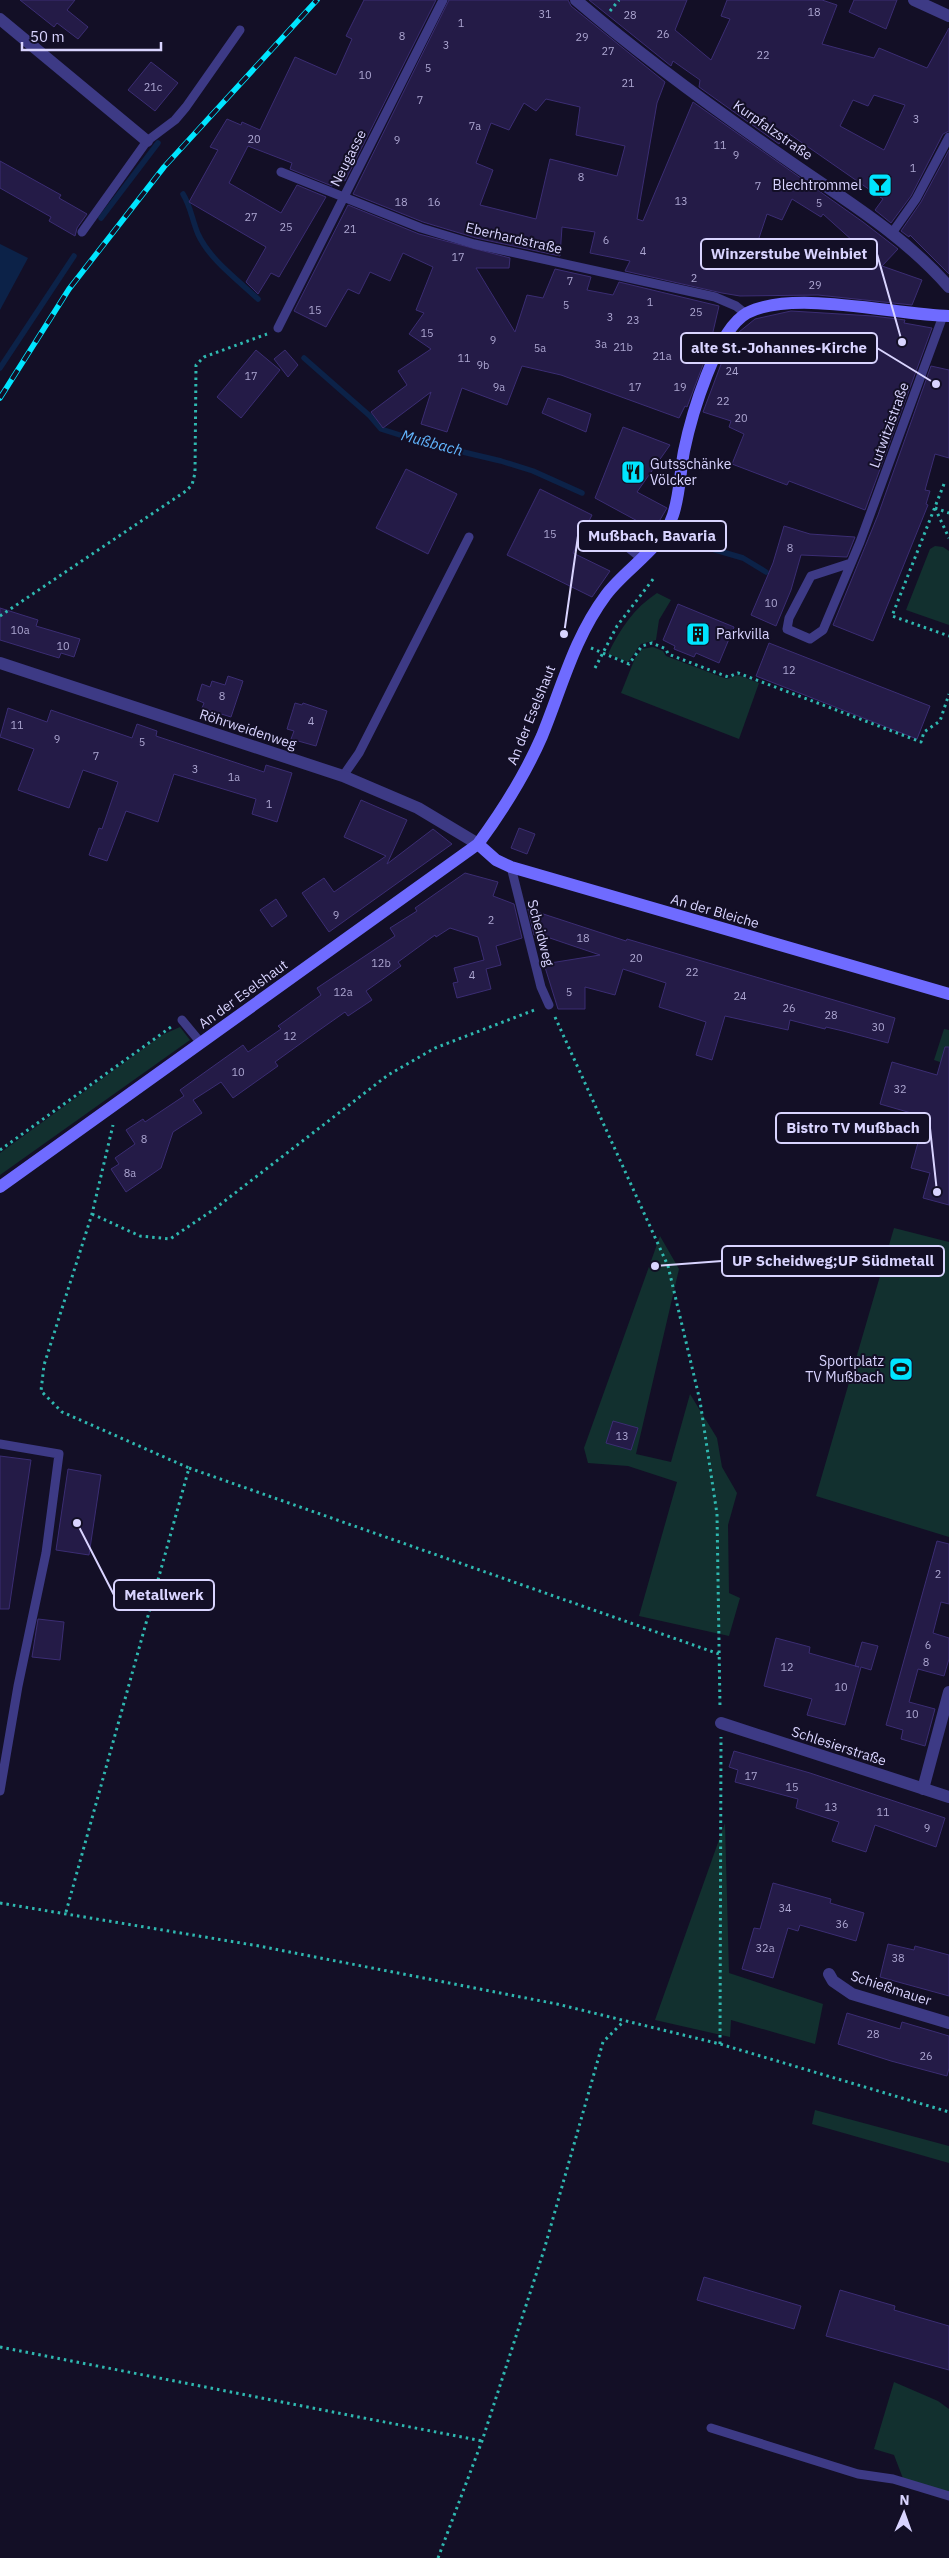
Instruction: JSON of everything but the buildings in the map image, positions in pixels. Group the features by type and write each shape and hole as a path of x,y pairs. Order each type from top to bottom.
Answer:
{"main road":[{"name":"An der Eselshaut","path":"0,1187 478,844 503,810 531,758 577,642 607,594 656,543 670,524 678,498 683,454 693,415 720,345 729,329 746,314 776,305 808,304 946,316"},
{"name":"An der Bleiche","path":"478,844 496,860 510,868 949,994"}],"street":[{"name":"Kurpfalzstraße","path":"576,0 740,125 861,208 892,233 949,287"},
{"path":"914,0 949,16"},
{"path":"0,19 147,141"},
{"name":"Röhrweidenweg","path":"0,664 343,776 418,808 478,844"},
{"path":"922,1789 949,1692"},
{"name":"Schlesierstraße","path":"721,1723 949,1797"},
{"name":"Schießmauer","path":"830,1974 840,1988 852,1994 949,2023"}],"lane":[{"name":"Neugasse","path":"278,328 443,0"},
{"path":"82,232 147,141 175,120 186,107 240,30"},
{"path":"892,233 916,199 949,137"},
{"name":"Eberhardstraße","path":"281,172 421,228 474,244 715,297 736,306 746,314"},
{"name":"Lutwitzistraße","path":"851,563 811,576 789,618 787,629 810,639 818,636 823,630 860,542 946,316"},
{"path":"604,532 641,558"},
{"path":"343,776 359,752 469,537"},
{"name":"Scheidweg","path":"510,868 541,987 549,1005"},
{"path":"182,1020 201,1042"},
{"path":"0,1444 59,1454 46,1553 18,1686 0,1791"},
{"path":"711,2428 858,2474 892,2478 949,2496"}],"path":[{"path":"0,616 186,491 192,484 195,473 196,365 204,357 278,328"},
{"path":"944,484 892,616 949,636"},
{"path":"935,508 949,513"},
{"path":"935,508 949,538"},
{"path":"595,668 617,626 654,578"},
{"path":"577,642 629,664 642,646 652,643 666,649 668,654 728,677 738,673 921,742 924,732 940,721 949,694"},
{"path":"92,1214 140,1236 170,1238 213,1210 388,1075 435,1048 549,1005 668,1266 700,1401 717,1514 721,1723 720,2044"},
{"path":"0,1150 159,1033 182,1020"},
{"path":"113,1125 92,1214 44,1365 41,1391 62,1412 189,1468 719,1654"},
{"path":"66,1912 189,1468"},
{"path":"0,1903 66,1912 336,1961 557,2004 624,2022 720,2044 949,2112"},
{"path":"438,2558 482,2441 544,2250 603,2042 624,2022"},
{"path":"0,2347 29,2351 482,2441"}],"green space":[{"path":"935,546 943,547 949,551 949,625 906,610 930,549"},
{"path":"657,593 671,600 659,620 656,640 641,644 628,662 608,654 628,620 641,605"},
{"path":"653,647 663,651 666,656 727,679 738,675 759,683 739,739 621,693 635,658 642,649"},
{"path":"180,1027 190,1040 0,1175 0,1153 162,1035"},
{"path":"944,1029 949,1030 949,1065 934,1060"},
{"name":"Sportplatz TV Mußbach","path":"894,1228 949,1242 949,1537 816,1496"},
{"path":"660,1236 679,1269 636,1454 671,1462 690,1394 717,1438 722,1467 737,1493 728,1525 729,1593 740,1598 729,1636 639,1616 677,1482 628,1466 588,1463 584,1448"},
{"path":"725,1823 729,1973 823,2004 815,2044 731,2020 730,2037 655,2020"},
{"path":"815,2110 949,2146 949,2163 812,2124"},
{"path":"894,2382 938,2401 949,2409 949,2492 904,2481 894,2455 874,2449"}],"water":[{"path":"0,244 28,258 0,310"}],"waterway":[{"path":"101,218 158,143"},
{"name":"Mußbach","path":"183,194 198,234 209,252 258,299"},
{"path":"0,368 74,256"},
{"name":"Mußbach","path":"304,358 370,416 381,429 425,443 501,461 533,471 582,493"},
{"name":"Mußbach","path":"695,544 743,558 766,572"}],"railway":[{"path":"0,398 69,289 164,167 317,0"}],"place":[{"name":"Blechtrommel","path":"880,185"},
{"name":"Winzerstube Weinbiet","path":"902,342"},
{"name":"alte St.-Johannes-Kirche","path":"936,384"},
{"name":"Gutsschänke Völcker","path":"633,472"},
{"name":"Mußbach, Bavaria","path":"564,634"},
{"name":"Parkvilla","path":"698,634"},
{"name":"Bistro TV Mußbach","path":"937,1192"},
{"name":"UP Scheidweg;UP Südmetall","path":"655,1266"},
{"name":"Sportplatz TV Mußbach","path":"901,1369"},
{"name":"Metallwerk","path":"77,1523"}]}
